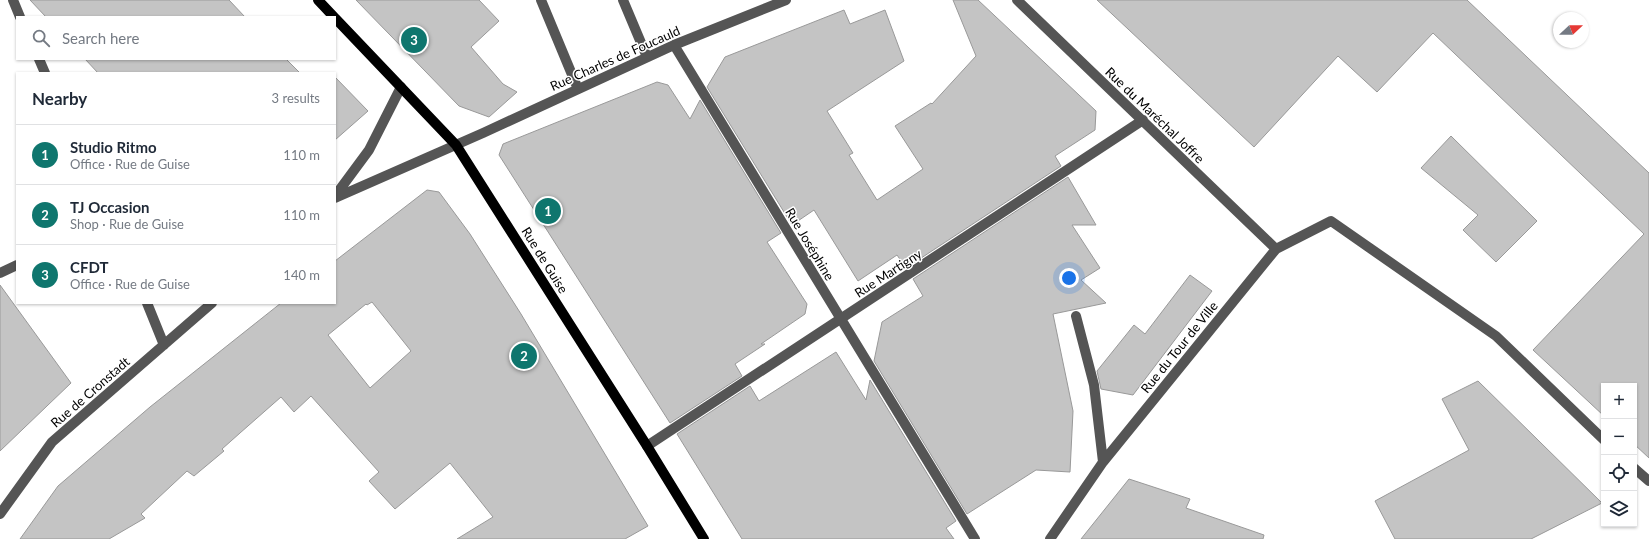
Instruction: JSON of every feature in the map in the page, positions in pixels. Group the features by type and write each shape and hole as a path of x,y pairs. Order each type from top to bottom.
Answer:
{"main road":[{"name":"Rue de Guise","path":"318,0 332,16"},
{"name":"Rue de Guise","path":"336,20 456,145 647,446 704,539"}],"street":[{"path":"13,0 20,16"},
{"path":"541,0 578,89"},
{"path":"623,0 647,58"},
{"name":"Rue Charles de Foucauld","path":"456,145 674,45 786,0"},
{"name":"Rue du Maréchal Joffre","path":"1017,0 1276,249"},
{"name":"Rue Joséphine","path":"674,45 975,539"},
{"path":"39,60 45,72"},
{"path":"336,196 370,150 401,87"},
{"name":"Rue Martigny","path":"647,446 1142,120"},
{"path":"336,197 456,145"},
{"path":"1276,249 1330,221 1496,336 1601,437"},
{"name":"Rue du Tour de Ville","path":"1050,539 1103,462 1276,249"},
{"path":"0,273 16,265"},
{"path":"147,304 164,345"},
{"name":"Rue de Cronstadt","path":"0,514 52,442 211,304"},
{"path":"1076,316 1094,385 1103,462"},
{"path":"1637,471 1649,481"}],"building":[{"path":"30,0 229,0 244,16 45,16"},
{"path":"356,0 479,0 499,21 471,47 503,84 517,92 489,117 459,106"},
{"path":"953,0 978,0 1096,111 1095,130 1055,156 1061,166 906,268 897,255 858,281 814,210 792,225 707,87 725,57 844,10 850,24 885,10 904,61 827,111 853,153 849,155 877,200 923,169 895,126 931,103 932,104 976,56"},
{"path":"1097,0 1467,0 1649,173 1649,458 1637,447 1637,383 1601,383 1601,413 1533,350 1644,234 1433,33 1377,92 1338,56 1254,147"},
{"path":"86,60 287,60 299,72 97,72"},
{"path":"336,78 368,111 336,139"},
{"path":"657,82 668,85 690,119 700,100 781,233 767,242 807,304 805,314 735,364 742,376 670,423 499,155 503,144"},
{"path":"1451,136 1537,221 1496,262 1463,230 1478,215 1421,168"},
{"path":"1068,177 1096,225 1072,225 1100,268 1081,280 1106,303 1053,314 1073,411 1070,472 1036,470 967,514 874,361 882,322 923,296 913,279"},
{"path":"427,190 439,192 470,234 521,314 648,526 625,539 457,539 493,517 450,463 395,509 369,481 379,472 311,396 294,412 281,397 222,449 224,451 194,476 187,471 141,514 145,518 109,539 20,539 58,486 150,407 280,304 336,304 336,260","holes":["372,302 411,351 370,388 328,335 366,304 367,305"]},
{"path":"1190,275 1212,291 1133,395 1101,389 1097,371 1134,325 1145,334"},
{"path":"0,285 71,383 0,451"},
{"path":"836,352 866,400 870,380 956,521 946,528 954,539 742,539 677,434 750,386 759,401"},
{"path":"1478,381 1601,504 1531,539 1395,539 1375,501 1469,450 1442,399"},
{"path":"1129,479 1190,499 1186,508 1264,535 1263,539 1081,539"}],"place":[{"name":"CFDT","path":"414,40"},
{"name":"Studio Ritmo","path":"548,211"},
{"name":"TJ Occasion","path":"524,356"}]}
